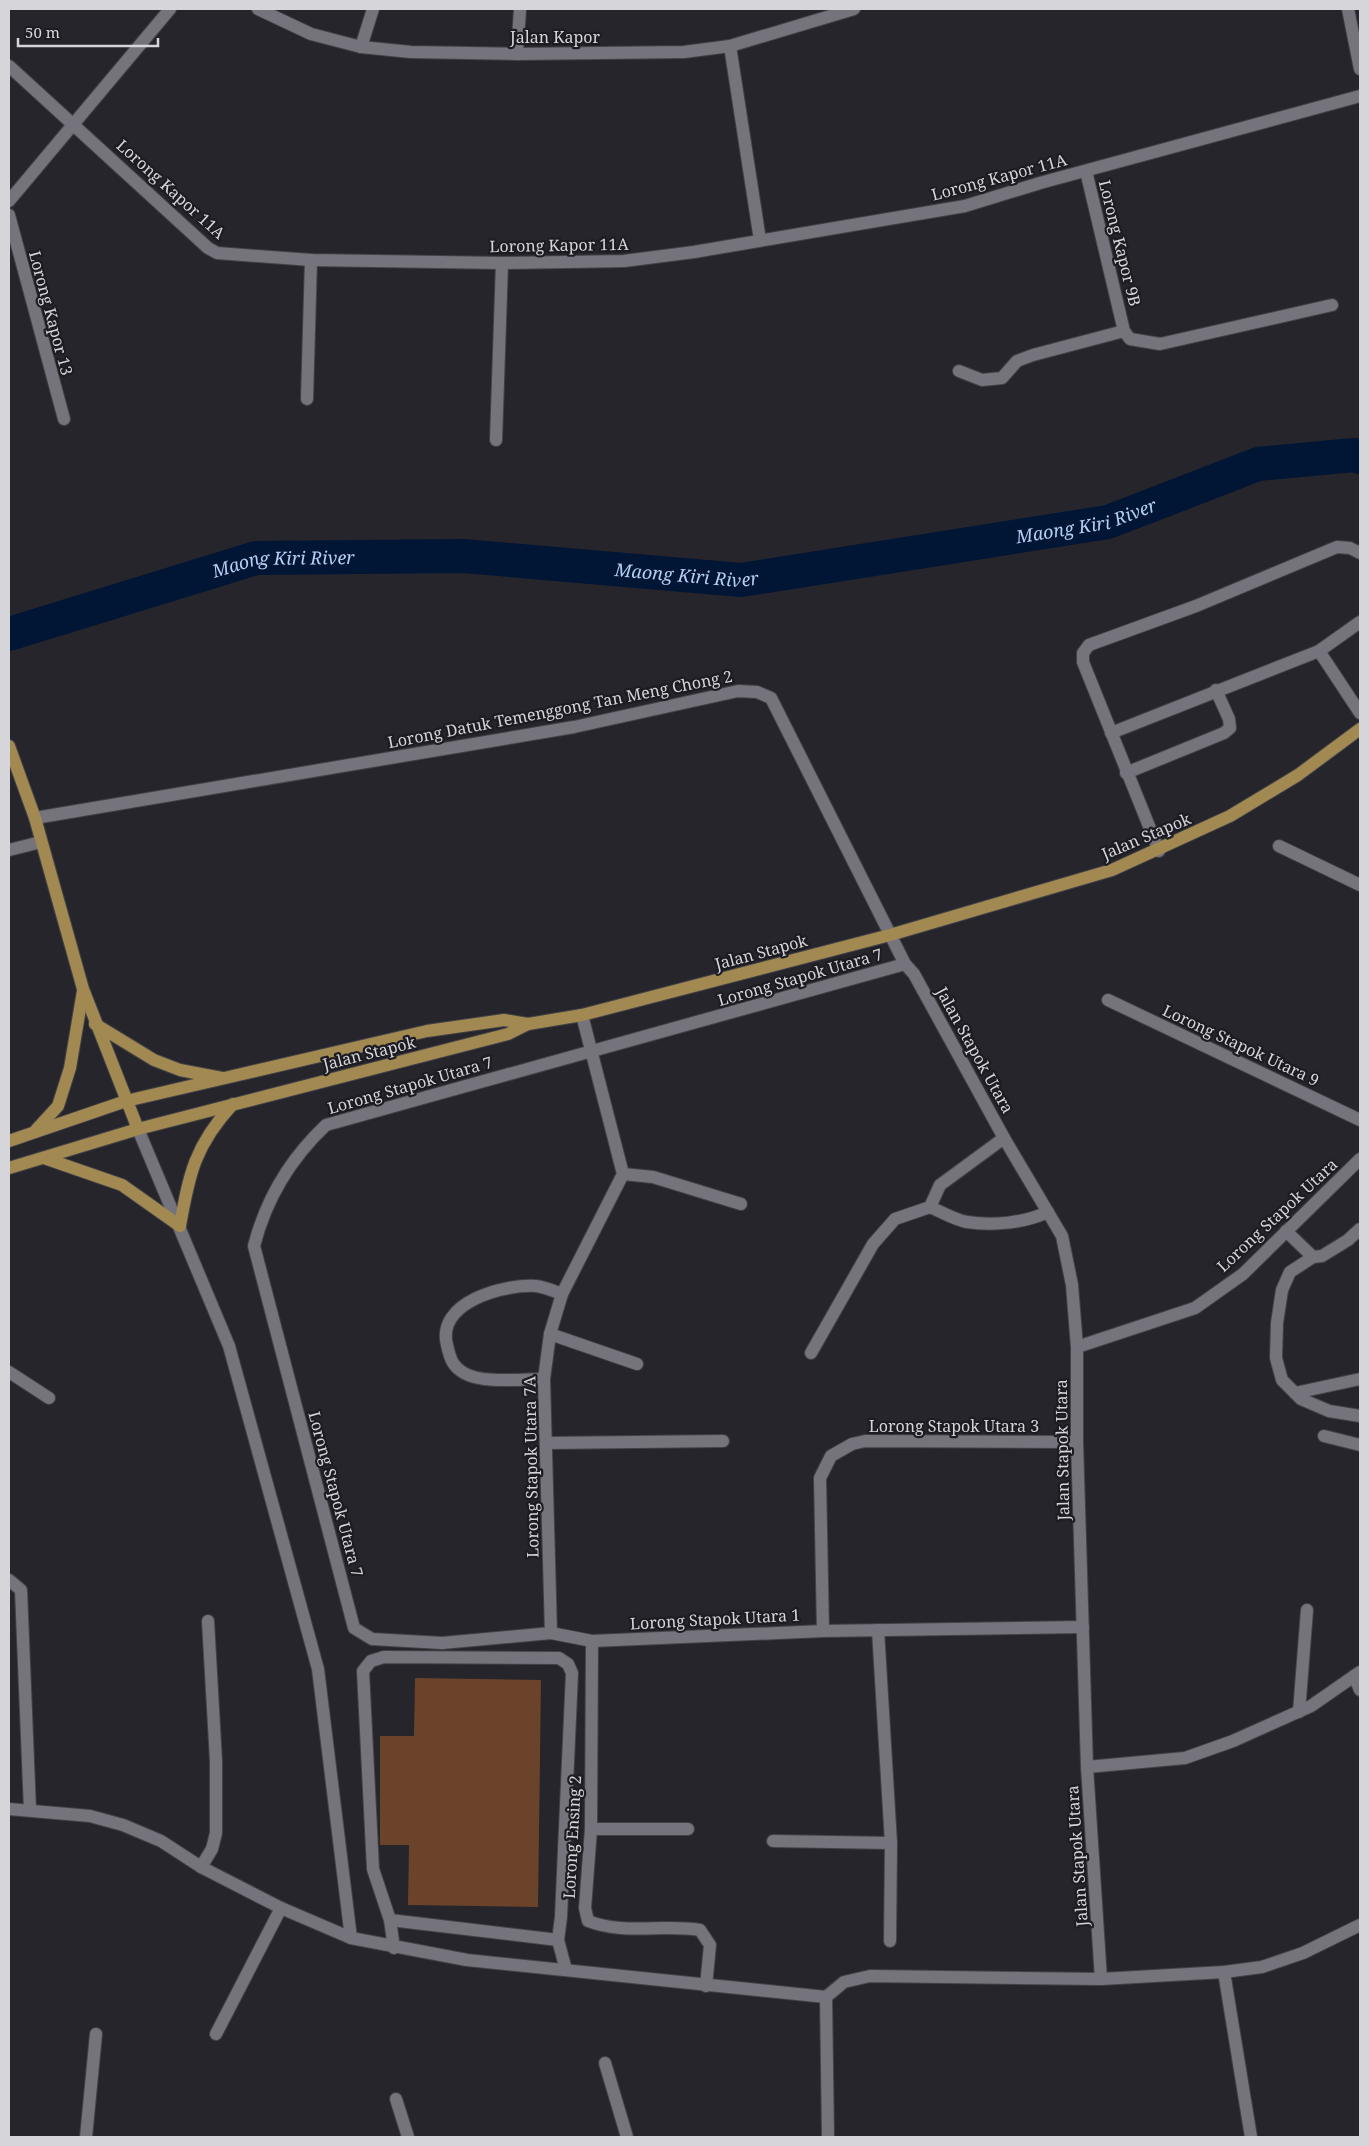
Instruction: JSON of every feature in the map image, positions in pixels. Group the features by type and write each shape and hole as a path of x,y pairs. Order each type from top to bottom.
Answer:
{"main road":[{"name":"Jalan Stapok","path":"9,1168 138,1129 508,1034 528,1024 582,1015 890,936 1112,870 1230,816 1298,775 1360,729"},
{"path":"9,746 42,842 83,989 95,1024 138,1129"},
{"path":"34,1132 58,1106 70,1068 83,989"},
{"path":"9,1141 126,1101 249,1074 427,1031 504,1020 528,1024"},
{"path":"95,1024 131,1048 180,1070 225,1078 249,1074"},
{"path":"44,1158 122,1185 180,1226 187,1186 195,1160 213,1126 233,1104"}],"street":[{"path":"9,201 170,9"},
{"name":"Jalan Kapor","path":"258,9 311,34 361,47 411,52 517,54 684,52 730,46 854,9"},
{"path":"361,47 373,9"},
{"path":"517,54 520,9"},
{"path":"1348,9 1360,69"},
{"path":"730,46 760,240"},
{"name":"Lorong Kapor 11A","path":"9,66 208,248 217,253 311,260 502,263 624,261 694,252 965,206 1086,171"},
{"name":"Lorong Kapor 9B","path":"1332,305 1160,344 1130,339 1124,331 1086,171 1360,96"},
{"name":"Lorong Kapor 13","path":"9,215 64,419"},
{"path":"307,399 311,260"},
{"path":"496,440 502,263"},
{"path":"959,371 982,380 1002,378 1017,361 1124,331"},
{"path":"1159,850 1126,773 1083,662 1083,653 1090,645 1196,606 1337,547 1350,548 1360,553"},
{"path":"1111,733 1319,651 1360,622"},
{"path":"1319,651 1360,713"},
{"path":"1126,773 1224,733 1230,728 1229,719 1216,690"},
{"name":"Lorong Datuk Temenggong Tan Meng Chong 2","path":"34,818 574,726 738,691 757,692 770,698 905,964"},
{"path":"9,850 42,842"},
{"path":"1279,846 1360,885"},
{"name":"Lorong Stapok Utara 7","path":"354,1628 254,1246 276,1189 289,1167 308,1142 326,1125 905,964"},
{"name":"Jalan Stapok Utara","path":"905,964 914,974 1004,1138 1062,1236 1072,1285 1077,1347 1077,1442 1087,1767 1101,1979"},
{"name":"Lorong Stapok Utara 9","path":"1108,1000 1360,1120"},
{"path":"582,1015 623,1174 653,1177 741,1204"},
{"path":"138,1129 229,1346 318,1669 351,1938"},
{"path":"930,1207 940,1186 1004,1138"},
{"name":"Lorong Stapok Utara","path":"1077,1347 1195,1308 1243,1274 1360,1159"},
{"name":"Lorong Stapok Utara 7A","path":"551,1633 544,1379 550,1334 562,1294 623,1174"},
{"path":"812,1353 873,1244 895,1220 930,1207 966,1222 1009,1222 1033,1219 1048,1212"},
{"path":"1360,1229 1348,1240 1322,1256 1313,1257 1290,1272 1280,1299 1276,1358 1282,1380 1301,1399 1329,1411 1360,1416"},
{"path":"1286,1231 1313,1257"},
{"path":"544,1379 484,1379 465,1374 450,1362 445,1338 451,1318 473,1298 524,1286 538,1286 562,1294"},
{"path":"550,1334 637,1364"},
{"path":"9,1372 49,1398"},
{"path":"1295,1393 1360,1380"},
{"path":"1324,1436 1360,1444"},
{"path":"546,1443 723,1441"},
{"name":"Lorong Stapok Utara 3","path":"823,1631 820,1478 831,1456 852,1444 865,1441 1077,1442"},
{"path":"9,1580 21,1590 30,1810"},
{"path":"1299,1712 1306,1610"},
{"path":"201,1867 212,1849 216,1833 216,1761 208,1622"},
{"name":"Lorong Stapok Utara 1","path":"354,1628 372,1639 442,1643 551,1633 592,1641 823,1631 1083,1627"},
{"path":"878,1630 890,1843 890,1942"},
{"name":"Lorong Ensing 2","path":"592,1641 591,1829 585,1908 588,1921 604,1927 637,1929 678,1926 700,1930 710,1945 706,1986"},
{"path":"394,1948 390,1920 373,1869 363,1671 371,1661 384,1657 559,1658 568,1664 572,1673 561,1917 558,1940 566,1970"},
{"path":"1087,1767 1185,1758 1233,1741 1299,1712 1311,1706 1357,1674 1360,1690"},
{"path":"9,1809 90,1816 123,1825 161,1841 201,1867 281,1908 351,1938 394,1948 467,1960 826,1997 844,1982 870,1976 1101,1979 1224,1972 1262,1967 1303,1953 1360,1925"},
{"path":"591,1829 688,1829"},
{"path":"773,1841 890,1843"},
{"path":"216,2034 281,1908"},
{"path":"390,1920 558,1940"},
{"path":"1224,1972 1250,2137"},
{"path":"826,1997 828,2137"},
{"path":"86,2137 96,2034"},
{"path":"605,2063 627,2137"},
{"path":"396,2099 408,2137"}],"building":[{"path":"415,1678 541,1680 538,1907 408,1905 409,1845 380,1845 380,1736 414,1736"}],"waterway":[{"name":"Maong Kiri River","path":"9,634 256,558 463,556 741,580 1108,522 1258,464 1354,455 1360,457"}]}
